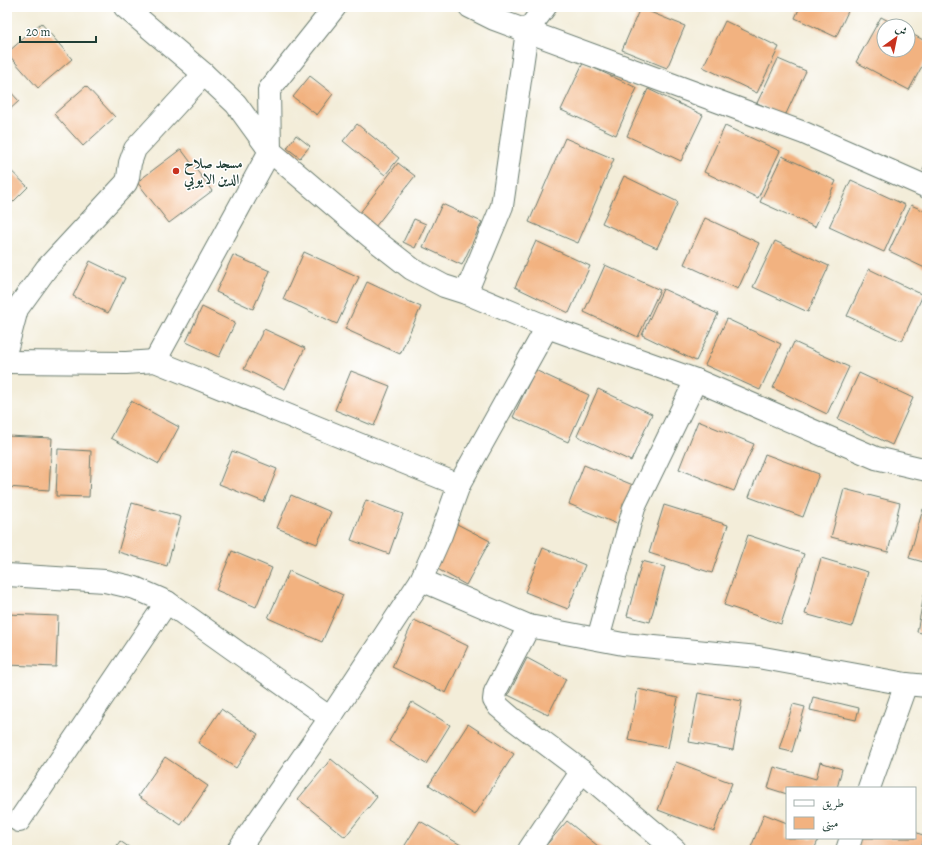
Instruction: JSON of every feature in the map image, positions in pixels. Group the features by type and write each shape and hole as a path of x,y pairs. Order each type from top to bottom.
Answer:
{"street":[{"path":"125,7 204,74 236,104 270,151 371,237 412,269 444,286 466,293 547,327 696,380 876,458 927,470"},
{"path":"155,361 270,151 268,90 335,7"},
{"path":"470,7 494,19 804,133 927,186"},
{"path":"466,293 502,206 527,31 545,7"},
{"path":"7,347 17,309 46,269 126,183 130,163 135,149 204,74"},
{"path":"238,850 330,718 421,580 441,535 459,485 547,327"},
{"path":"7,362 126,363 155,361 459,485"},
{"path":"598,639 634,508 696,380"},
{"path":"7,575 105,581 135,588 167,602 330,718"},
{"path":"421,580 529,626 623,644 758,657 916,685 869,787"},
{"path":"19,821 167,602"},
{"path":"529,626 495,692 494,700 499,707 513,719 582,771 675,850"},
{"path":"529,850 582,771"},
{"path":"847,850 852,839"}],"building":[{"path":"800,7 850,7 836,37 795,18"},
{"path":"640,8 685,26 667,68 622,50"},
{"path":"725,21 779,47 757,93 703,67"},
{"path":"41,23 72,59 38,88 7,53"},
{"path":"876,26 876,58 916,58 916,36 927,42 927,57 909,90 856,62"},
{"path":"778,59 806,71 785,116 757,103"},
{"path":"583,63 637,88 616,135 561,110"},
{"path":"310,76 333,94 317,115 293,97"},
{"path":"86,86 115,117 83,146 54,114"},
{"path":"7,88 19,101 7,112"},
{"path":"648,89 703,115 681,161 627,136"},
{"path":"357,124 399,158 385,175 343,141"},
{"path":"725,126 780,151 758,198 704,172"},
{"path":"296,135 310,146 300,158 287,148"},
{"path":"565,138 614,159 578,243 529,222"},
{"path":"181,149 212,191 169,223 137,182"},
{"path":"782,156 836,181 815,227 760,202"},
{"path":"927,158 927,171 923,170"},
{"path":"398,163 415,176 375,227 359,214"},
{"path":"7,167 28,187 7,208"},
{"path":"624,176 678,202 657,248 602,223"},
{"path":"851,180 905,205 884,252 829,227"},
{"path":"442,204 482,222 462,265 423,247"},
{"path":"911,205 927,212 927,269 889,251"},
{"path":"705,218 759,243 738,289 684,264"},
{"path":"414,219 426,224 415,248 403,242"},
{"path":"536,241 590,266 569,313 515,287"},
{"path":"775,241 829,266 808,312 753,287"},
{"path":"304,252 359,277 337,324 283,299"},
{"path":"233,255 270,271 253,309 216,292"},
{"path":"90,261 125,278 108,313 73,296"},
{"path":"605,265 660,290 638,337 584,312"},
{"path":"869,269 923,295 902,341 847,316"},
{"path":"367,282 421,307 400,354 345,329"},
{"path":"663,289 718,314 696,361 642,335"},
{"path":"202,307 235,323 219,357 186,342"},
{"path":"727,319 781,344 760,390 705,365"},
{"path":"264,329 305,348 285,389 244,369"},
{"path":"794,342 849,367 827,414 773,388"},
{"path":"535,370 589,395 568,442 513,417"},
{"path":"351,371 390,386 374,426 335,410"},
{"path":"859,373 913,398 892,445 838,419"},
{"path":"598,389 652,414 631,461 577,436"},
{"path":"131,401 179,427 159,464 111,438"},
{"path":"698,421 754,444 734,491 679,469"},
{"path":"7,436 52,438 49,490 7,487"},
{"path":"58,449 91,451 89,497 56,496"},
{"path":"232,451 277,469 264,502 219,484"},
{"path":"765,454 819,474 803,517 749,497"},
{"path":"584,465 633,485 617,524 569,504"},
{"path":"844,489 900,503 888,552 831,537"},
{"path":"291,495 331,512 317,544 277,528"},
{"path":"366,500 403,514 389,554 351,540"},
{"path":"132,503 181,517 167,566 118,552"},
{"path":"664,505 728,525 712,573 649,553"},
{"path":"923,509 927,510 927,563 909,558"},
{"path":"457,524 490,541 466,585 434,567"},
{"path":"748,535 804,554 781,624 724,605"},
{"path":"543,548 585,565 568,609 525,592"},
{"path":"232,551 272,568 256,607 216,590"},
{"path":"821,558 868,572 852,627 805,614"},
{"path":"642,561 665,567 650,622 627,616"},
{"path":"289,571 343,595 322,642 268,618"},
{"path":"925,590 927,590 927,634 917,632"},
{"path":"7,614 58,616 56,667 7,665"},
{"path":"414,620 468,646 446,693 392,667"},
{"path":"527,658 566,679 548,715 508,695"},
{"path":"638,689 678,698 668,748 628,740"},
{"path":"698,693 742,701 733,750 689,742"},
{"path":"813,697 859,708 856,720 810,710"},
{"path":"412,702 450,725 426,764 389,741"},
{"path":"793,704 805,707 792,752 779,749"},
{"path":"221,709 258,734 236,768 198,743"},
{"path":"468,724 514,754 475,815 429,785"},
{"path":"165,757 208,786 181,825 138,796"},
{"path":"331,759 377,797 345,837 298,799"},
{"path":"676,762 732,783 714,831 658,810"},
{"path":"820,762 842,769 837,787 786,787 786,794 768,788 774,767 816,779"},
{"path":"764,814 786,823 786,839 819,839 814,850 750,850"},
{"path":"420,821 466,848 465,850 402,850"},
{"path":"567,821 603,850 542,850"},
{"path":"916,832 925,836 920,850 856,850 860,839 916,839"},
{"path":"120,841 133,850 114,850"}],"place":[{"name":"مسجد صلاح الدين الايوبي","path":"176,171"}]}
